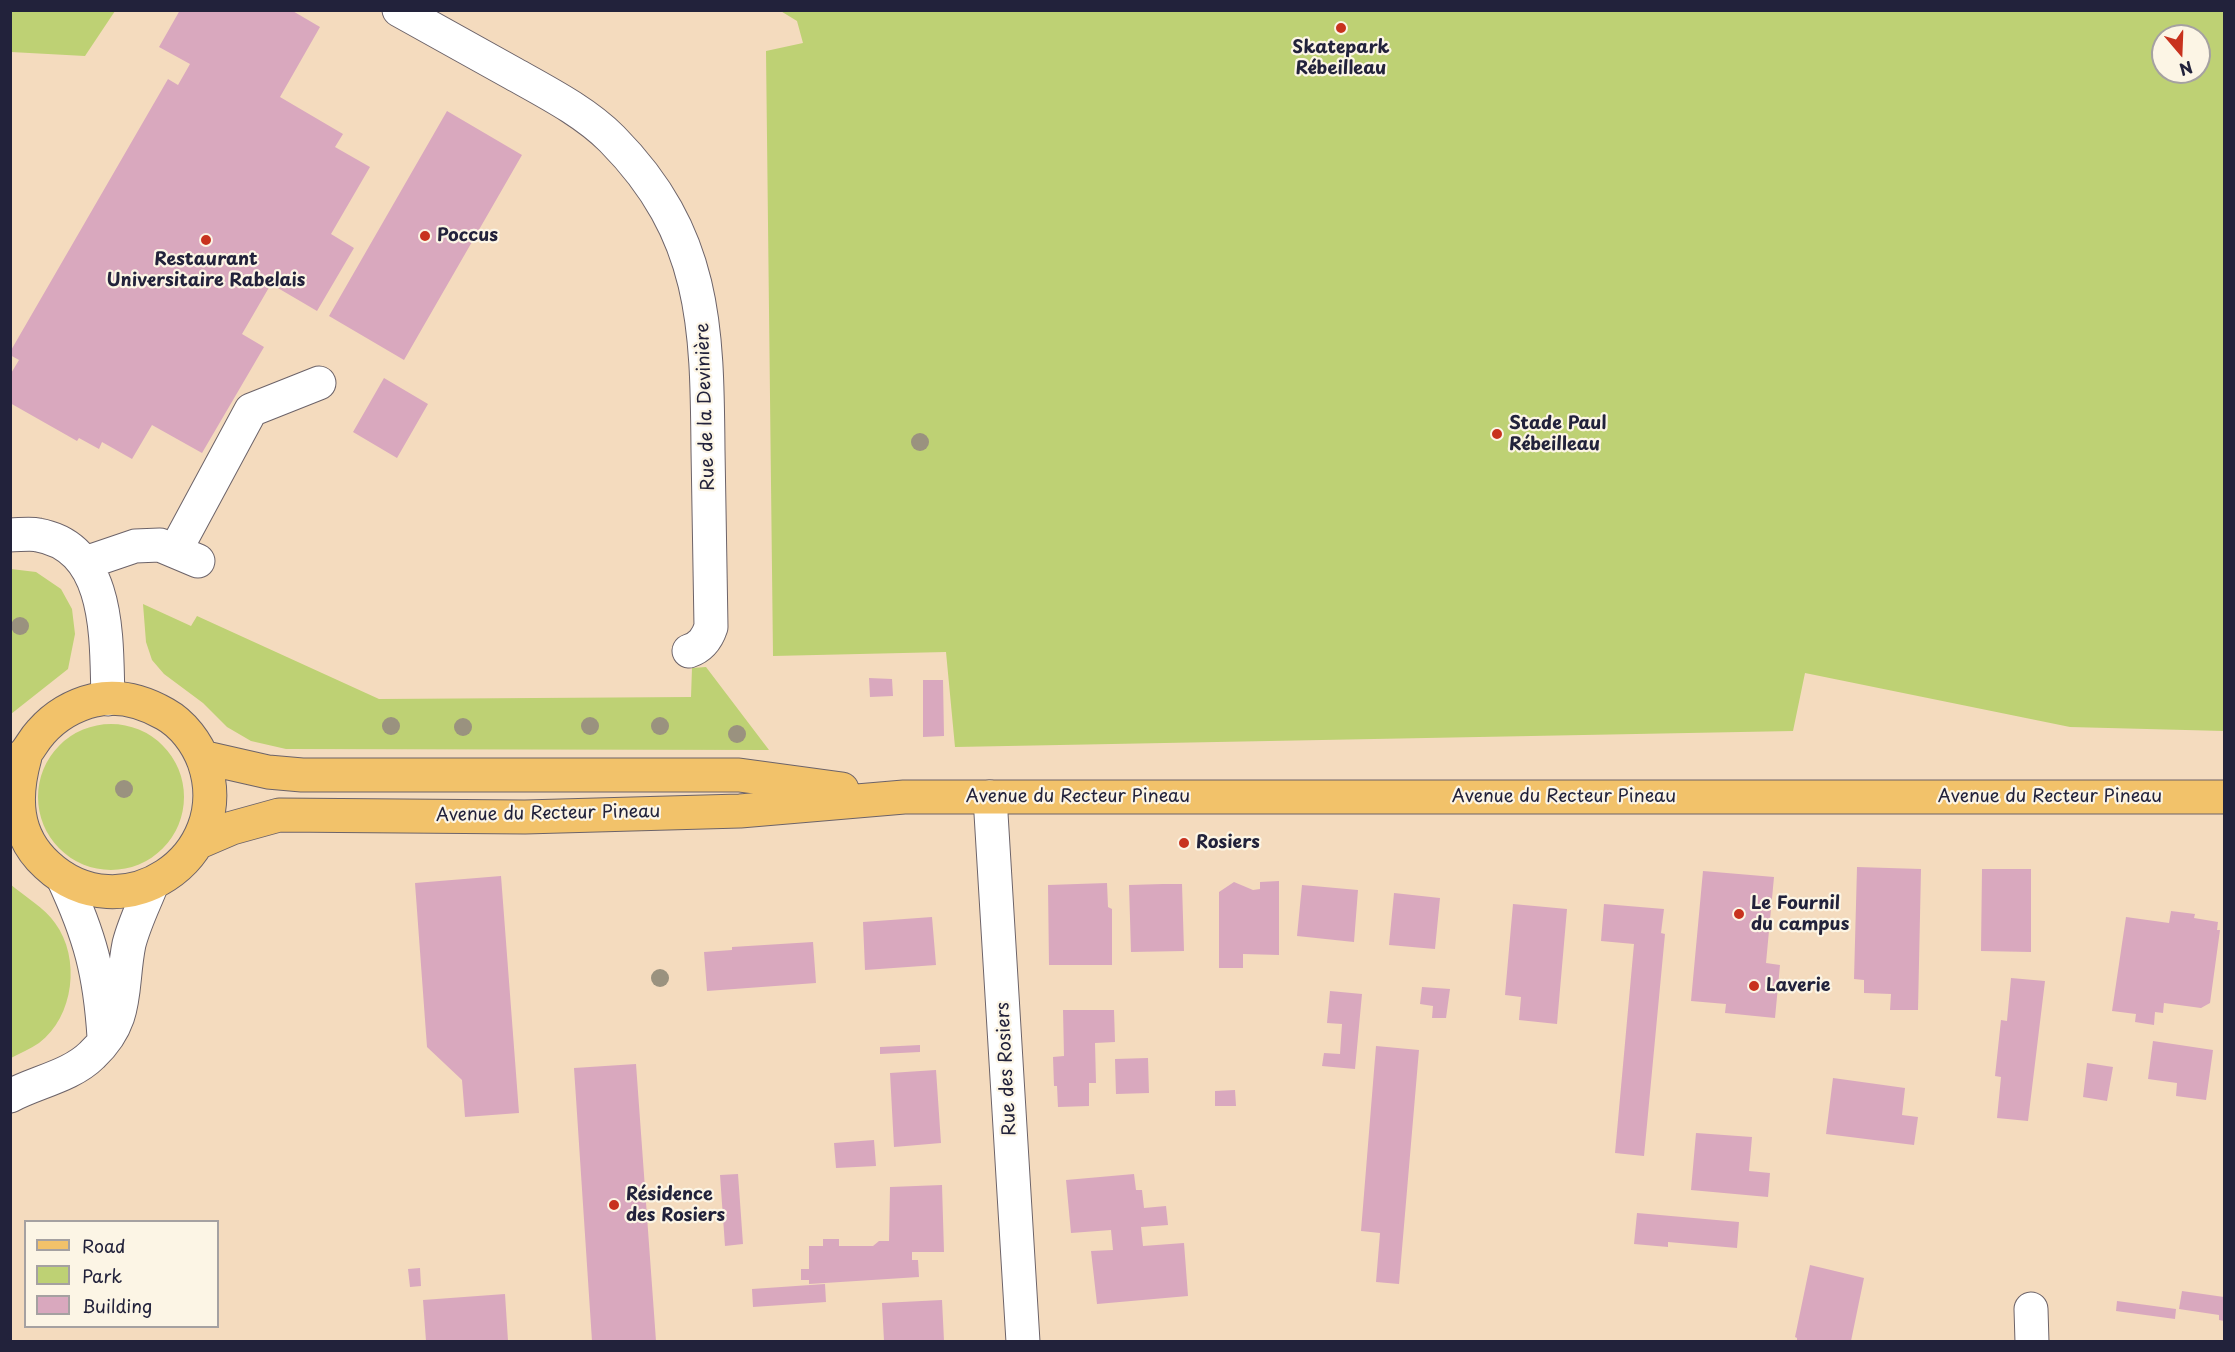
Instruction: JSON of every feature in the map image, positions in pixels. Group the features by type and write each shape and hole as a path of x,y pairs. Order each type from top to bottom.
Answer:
{"main road":[{"name":"Avenue du Recteur Pineau","path":"108,699 131,700 152,707 172,718 190,738 202,757 209,782 210,803 205,827 197,843 175,870 152,884 129,891 108,892 91,889 63,878 21,843 17,799 18,760 40,732 56,718 77,706 108,699"},
{"name":"Avenue du Recteur Pineau","path":"202,757 268,772 302,775 739,775 904,797"},
{"name":"Avenue du Recteur Pineau","path":"197,843 232,828 279,815 525,817 740,811 904,797 2224,797"}],"street":[{"name":"Rue de la Devinière","path":"399,10 565,103 612,139 671,200 696,282 704,322 707,366 711,627 707,638 689,651"},
{"path":"85,563 135,546 178,552 251,410 319,383"},
{"path":"24,535 64,544 85,563 97,586 102,610 108,699"},
{"name":"Rue des Rosiers","path":"990,797 1023,1341"},
{"path":"63,878 91,944 99,978 104,1040"},
{"path":"12,1095 81,1063 104,1040 116,1023 123,1006 129,944 152,884"},
{"path":"2031,1309 2032,1341"}],"green space":[{"path":"11,10 115,11 85,56 11,52"},
{"name":"Stade Paul Rébeilleau","path":"779,10 2224,11 2224,731 2070,727 1805,673 1793,731 955,747 946,652 773,656 766,51 803,43 797,21"},
{"path":"11,569 36,572 61,589 72,609 75,634 68,669 11,714"},
{"path":"143,604 191,626 197,616 379,699 691,697 692,668 706,667 769,750 286,749 251,741 227,727 203,703 164,674 152,660 146,642"},
{"path":"111,724 139,730 162,746 178,769 184,797 178,825 162,848 139,864 111,870 83,864 60,848 44,825 38,797 44,769 60,746 83,730"},
{"path":"10,884 40,907 55,923 63,937 71,969 66,1003 51,1032 39,1043 11,1058"}],"building":[{"name":"Restaurant Universitaire Rabelais","path":"180,10 291,10 320,27 280,97 343,134 335,147 370,167 331,234 354,248 317,311 271,284 242,334 264,347 202,453 152,425 132,459 102,442 99,449 79,438 77,441 10,403 10,375 19,360 10,355 10,352 168,79 178,85 190,64 159,47"},
{"name":"Poccus","path":"447,111 522,155 404,360 329,316"},
{"path":"384,378 428,404 397,458 353,432"},
{"path":"869,678 892,679 893,696 870,697"},
{"path":"923,680 943,680 944,736 923,737"},
{"path":"1857,867 1921,869 1918,1010 1890,1010 1891,994 1864,993 1864,980 1854,979"},
{"path":"1982,869 2031,869 2031,952 1981,951"},
{"path":"1703,871 1774,877 1766,963 1780,965 1775,1018 1725,1013 1726,1004 1691,1001"},
{"path":"501,876 519,1113 465,1117 462,1080 427,1047 415,883"},
{"path":"1279,881 1279,955 1243,954 1243,968 1219,968 1219,892 1234,882 1253,890 1260,889 1260,882"},
{"path":"1107,883 1108,907 1112,909 1112,965 1049,965 1048,885"},
{"path":"1182,884 1184,951 1131,952 1129,885"},
{"path":"1302,885 1358,890 1354,942 1297,936"},
{"path":"1394,893 1440,898 1435,949 1389,945"},
{"path":"1513,904 1567,909 1557,1024 1519,1020 1521,997 1505,995"},
{"path":"1604,904 1664,909 1661,933 1665,934 1644,1156 1615,1153 1634,944 1601,941"},
{"path":"2171,911 2195,914 2194,918 2218,922 2217,930 2220,930 2210,1003 2201,1008 2164,1003 2163,1013 2155,1012 2154,1025 2135,1022 2136,1014 2112,1011 2126,917 2169,923"},
{"path":"932,917 936,965 865,970 863,922"},
{"path":"813,942 816,983 707,991 704,952 732,950 732,947"},
{"path":"2011,978 2045,981 2028,1121 1997,1118 2001,1077 1995,1076 2001,1020 2007,1021"},
{"path":"1422,987 1450,989 1446,1018 1432,1018 1433,1006 1420,1004"},
{"path":"1330,991 1362,994 1355,1069 1322,1066 1324,1053 1340,1054 1342,1024 1327,1023"},
{"path":"1063,1010 1114,1010 1115,1042 1095,1043 1096,1083 1089,1083 1089,1106 1058,1107 1057,1086 1054,1086 1053,1057 1064,1056"},
{"path":"2153,1041 2213,1050 2206,1100 2176,1096 2177,1083 2148,1079"},
{"path":"920,1045 920,1052 880,1054 880,1047"},
{"path":"1376,1046 1419,1050 1399,1284 1376,1282 1380,1233 1361,1231"},
{"path":"1148,1058 1149,1093 1116,1094 1115,1059"},
{"path":"2087,1063 2113,1067 2107,1101 2083,1097"},
{"name":"Résidence des Rosiers","path":"636,1064 656,1341 592,1341 574,1068"},
{"path":"936,1070 941,1143 894,1147 890,1073"},
{"path":"1833,1078 1905,1088 1902,1115 1918,1117 1914,1145 1826,1134"},
{"path":"1235,1090 1236,1106 1215,1106 1215,1091"},
{"path":"1696,1133 1752,1137 1749,1171 1770,1173 1768,1197 1691,1190"},
{"path":"874,1140 876,1166 836,1168 834,1143"},
{"path":"738,1174 743,1244 725,1246 720,1175"},
{"path":"1134,1174 1136,1190 1142,1190 1144,1208 1166,1206 1168,1225 1141,1227 1143,1246 1184,1243 1188,1296 1097,1304 1091,1251 1113,1250 1111,1230 1071,1233 1066,1180"},
{"path":"942,1185 944,1252 912,1252 912,1260 918,1260 919,1277 809,1284 809,1280 801,1280 801,1269 809,1269 809,1246 823,1246 823,1239 839,1239 839,1246 873,1246 879,1241 889,1241 890,1187"},
{"path":"1637,1213 1739,1222 1737,1248 1668,1242 1668,1247 1634,1244"},
{"path":"1810,1265 1864,1278 1851,1341 1797,1341 1795,1337"},
{"path":"420,1268 421,1286 410,1287 408,1269"},
{"path":"825,1284 826,1302 753,1307 752,1289"},
{"path":"2182,1291 2224,1297 2224,1321 2219,1320 2219,1315 2179,1309"},
{"path":"505,1294 508,1341 426,1341 423,1300"},
{"path":"942,1300 944,1341 884,1341 882,1303"},
{"path":"2117,1301 2176,1309 2175,1319 2116,1311"}],"place":[{"name":"Skatepark Rébeilleau","path":"1341,28"},
{"name":"Poccus","path":"425,236"},
{"name":"Restaurant Universitaire Rabelais","path":"206,240"},
{"name":"Stade Paul Rébeilleau","path":"1497,434"},
{"name":"Rosiers","path":"1184,843"},
{"name":"Le Fournil du campus","path":"1739,914"},
{"name":"Laverie","path":"1754,986"},
{"name":"Résidence des Rosiers","path":"614,1205"}]}
